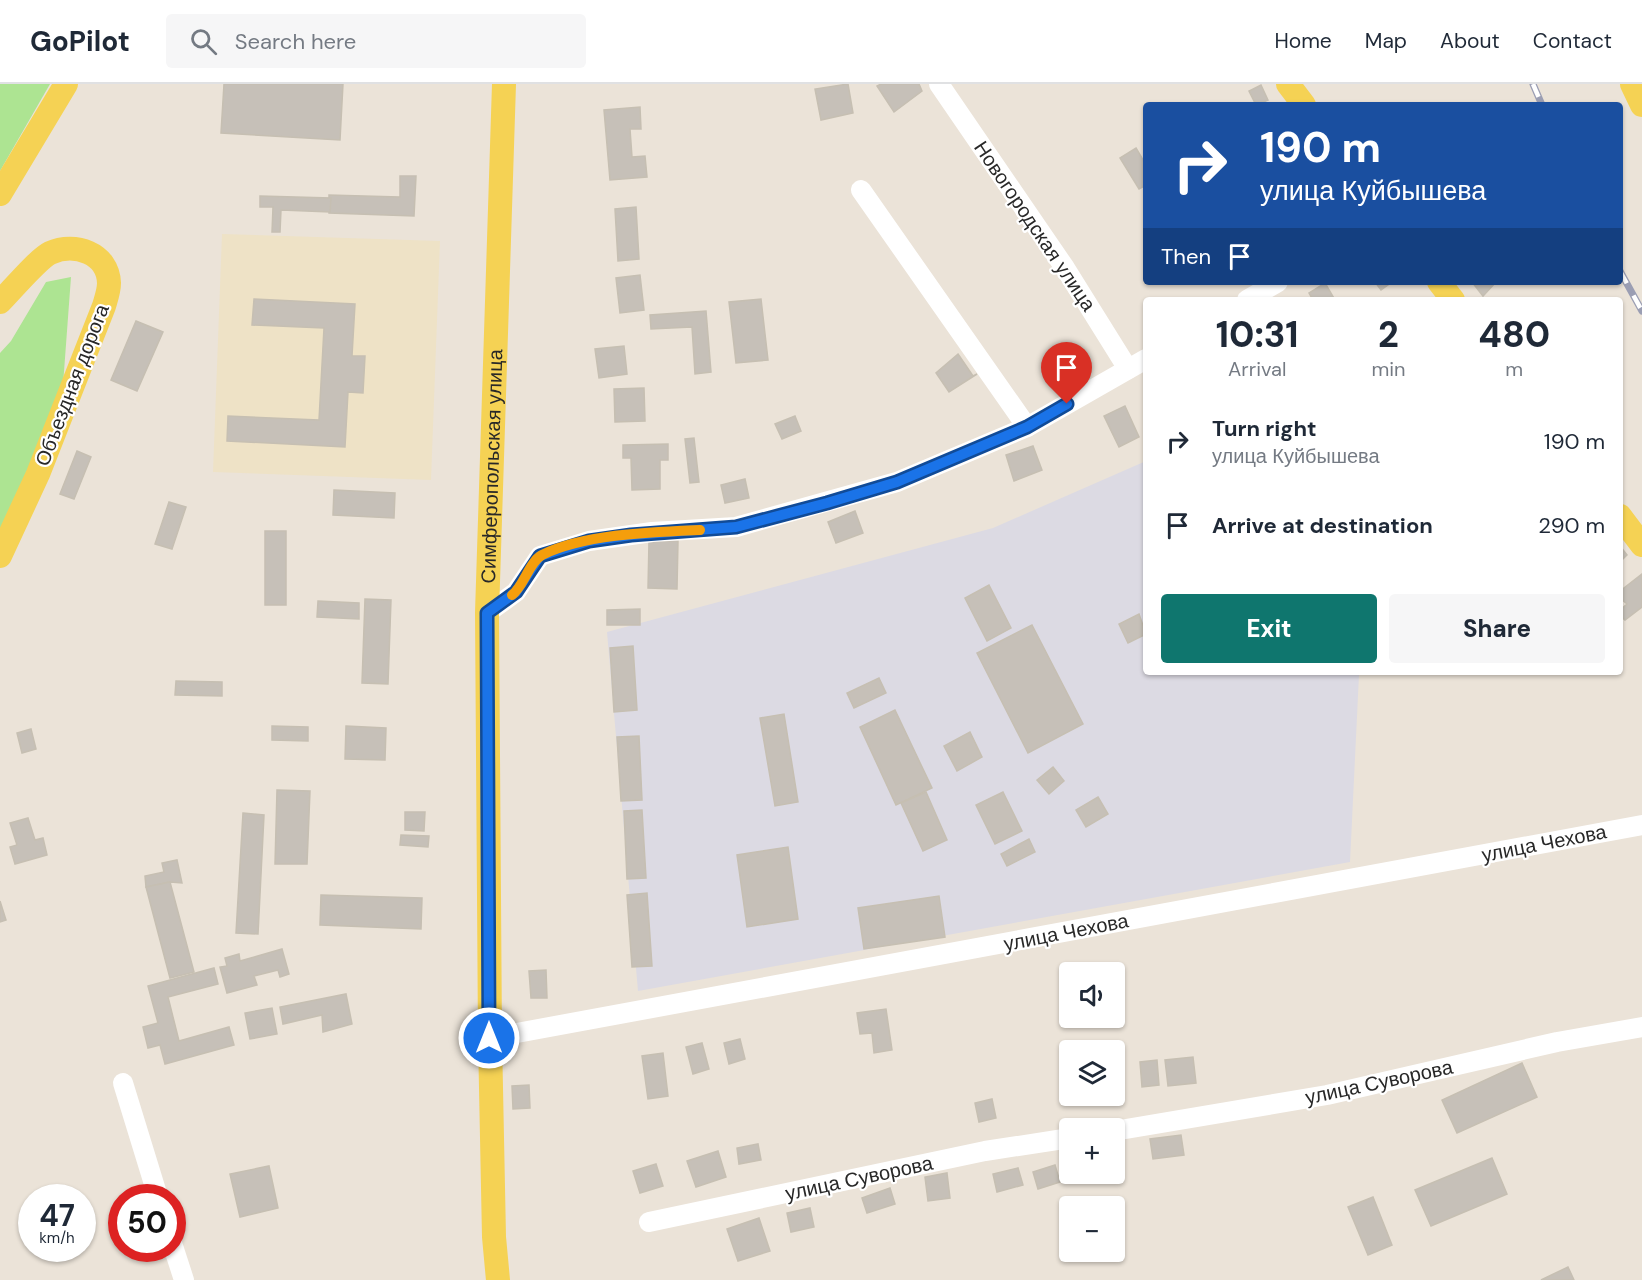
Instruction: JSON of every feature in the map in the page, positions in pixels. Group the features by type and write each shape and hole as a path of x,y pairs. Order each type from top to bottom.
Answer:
{"main road":[{"path":"0,194 66,84"},
{"name":"Симферопольская улица","path":"498,1280 494,1237 489,1038 487,613 504,84"},
{"path":"1288,84 1302,102"},
{"path":"1632,84 1642,105"},
{"name":"Объездная дорога","path":"0,302 48,254 66,249 83,250 101,261 108,273 110,286 104,306 33,487 0,556"},
{"path":"1441,285 1451,297"},
{"path":"1623,520 1642,545"}],"street":[{"name":"Новогородская улица","path":"939,84 1065,268 1128,369"},
{"path":"861,190 1027,427"},
{"path":"1252,297 1273,285"},
{"path":"487,613 516,592 540,556 589,541 621,536 736,527 897,482 1027,427 1143,361"},
{"name":"улица Чехова","path":"489,1038 1642,825"},
{"name":"улица Суворова","path":"1125,1129 1327,1095 1557,1042 1642,1027"},
{"path":"123,1083 154,1184"},
{"name":"улица Суворова","path":"649,1222 985,1152 1059,1140"},
{"path":"178,1262 184,1280"}],"shaded area":[{"path":"222,234 440,241 431,480 213,472"},
{"path":"1143,462 1143,675 1359,675 1350,862 638,991 607,632 993,528"}],"green space":[{"path":"0,84 50,84 0,171"},
{"path":"71,277 63,385 0,535 0,353 11,341 46,282"}],"building":[{"path":"224,84 343,84 340,140 221,133"},
{"path":"848,84 853,113 821,120 815,89"},
{"path":"881,84 919,84 922,91 894,112 877,86"},
{"path":"1261,85 1268,100 1254,102 1249,91"},
{"path":"640,107 641,129 630,129 632,157 645,156 647,177 610,180 604,110"},
{"path":"1136,148 1143,160 1143,187 1139,189 1120,158"},
{"path":"400,176 416,176 414,216 329,213 329,195 400,197"},
{"path":"260,196 331,198 330,212 281,210 280,232 272,232 273,207 260,207"},
{"path":"636,207 639,259 618,261 615,209"},
{"path":"640,275 644,310 620,313 616,278"},
{"path":"1322,285 1326,285 1333,297 1311,297 1309,293"},
{"path":"1377,285 1388,285 1381,290"},
{"path":"1474,285 1493,285 1483,296"},
{"path":"254,299 355,304 352,356 365,356 363,393 348,392 345,447 227,441 228,416 319,420 324,328 252,325"},
{"path":"761,299 768,360 736,363 729,302"},
{"path":"706,311 711,372 695,374 692,327 651,329 650,315"},
{"path":"136,321 163,332 137,391 111,380"},
{"path":"624,346 627,374 599,378 595,349"},
{"path":"958,354 973,376 977,374 949,392 936,373"},
{"path":"644,388 645,421 615,422 614,389"},
{"path":"1125,406 1139,437 1119,447 1104,416"},
{"path":"795,416 801,431 782,439 775,424"},
{"path":"694,438 699,482 690,483 685,439"},
{"path":"668,444 668,460 660,460 660,489 632,490 631,458 623,458 623,445"},
{"path":"1033,446 1042,470 1014,481 1006,455"},
{"path":"77,451 91,457 74,499 60,494"},
{"path":"745,479 749,498 725,503 721,485"},
{"path":"334,490 395,493 394,518 333,515"},
{"path":"169,502 186,507 172,549 155,544"},
{"path":"855,511 863,533 836,543 828,522"},
{"path":"265,531 286,531 286,605 265,605"},
{"path":"649,541 678,541 677,589 648,588"},
{"path":"1642,574 1642,607 1625,620 1623,607 1627,604 1623,601 1623,589"},
{"path":"989,585 1011,628 987,641 965,598"},
{"path":"365,599 391,600 388,684 362,683"},
{"path":"318,601 359,603 359,619 317,617"},
{"path":"640,609 640,625 607,625 607,610"},
{"path":"1139,614 1143,625 1143,636 1128,643 1119,624"},
{"path":"1032,625 1083,724 1028,753 977,653"},
{"path":"633,646 637,710 614,712 610,648"},
{"path":"879,678 886,693 854,708 847,693"},
{"path":"176,681 222,682 222,696 175,695"},
{"path":"895,710 932,788 896,805 860,727"},
{"path":"784,714 798,802 775,806 760,718"},
{"path":"272,726 308,727 308,741 272,740"},
{"path":"346,726 386,728 385,760 345,759"},
{"path":"31,729 36,749 22,753 17,733"},
{"path":"970,732 982,757 957,771 944,746"},
{"path":"639,736 642,800 621,801 617,737"},
{"path":"1053,767 1064,781 1049,794 1037,780"},
{"path":"277,790 310,791 307,864 275,864"},
{"path":"926,792 947,840 923,851 901,803"},
{"path":"1003,792 1022,831 995,844 976,805"},
{"path":"1098,797 1108,814 1086,827 1076,810"},
{"path":"642,810 646,878 627,879 624,811"},
{"path":"405,812 425,812 424,831 405,830"},
{"path":"243,813 264,815 258,934 236,933"},
{"path":"28,818 35,840 43,838 47,855 15,864 10,847 17,845 10,823"},
{"path":"401,835 429,836 428,847 400,845"},
{"path":"1029,839 1035,852 1007,866 1001,854"},
{"path":"788,847 798,919 747,927 737,855"},
{"path":"177,860 182,883 170,882 146,887 145,876 164,872 162,863"},
{"path":"170,882 194,972 170,978 146,887"},
{"path":"647,893 652,966 632,967 627,895"},
{"path":"321,895 422,898 421,929 320,925"},
{"path":"939,896 945,937 864,949 858,908"},
{"path":"0,901 6,920 0,922"},
{"path":"282,949 289,974 280,977 278,970 254,976 257,985 227,993 220,967 227,966 225,958 239,954 240,961"},
{"path":"214,968 218,984 168,997 179,1041 229,1027 234,1045 165,1064 160,1045 148,1048 143,1027 158,1023 148,986"},
{"path":"546,970 547,998 531,998 529,971"},
{"path":"346,994 352,1024 323,1032 322,1015 283,1024 280,1007"},
{"path":"272,1008 277,1034 250,1039 245,1013"},
{"path":"886,1009 892,1050 874,1053 872,1033 860,1034 857,1013"},
{"path":"740,1039 745,1059 729,1064 724,1043"},
{"path":"702,1043 709,1069 693,1074 686,1047"},
{"path":"663,1053 668,1096 648,1099 642,1056"},
{"path":"1193,1057 1196,1083 1168,1086 1165,1060"},
{"path":"1157,1060 1159,1085 1142,1087 1140,1062"},
{"path":"1522,1063 1537,1097 1457,1133 1442,1100"},
{"path":"529,1085 530,1108 513,1109 512,1086"},
{"path":"992,1099 996,1118 979,1122 975,1103"},
{"path":"1181,1135 1184,1155 1153,1159 1150,1139"},
{"path":"758,1144 761,1160 739,1164 737,1148"},
{"path":"718,1151 726,1177 696,1187 687,1161"},
{"path":"1492,1158 1507,1194 1431,1226 1415,1190"},
{"path":"656,1164 663,1186 640,1193 633,1171"},
{"path":"1055,1165 1059,1182 1038,1189 1033,1172"},
{"path":"269,1166 278,1208 240,1217 230,1174"},
{"path":"1018,1168 1023,1185 997,1192 993,1174"},
{"path":"947,1173 950,1198 928,1201 925,1177"},
{"path":"890,1188 895,1204 867,1213 862,1198"},
{"path":"1373,1197 1392,1245 1368,1255 1348,1207"},
{"path":"810,1208 814,1227 791,1232 787,1213"},
{"path":"759,1218 770,1251 738,1261 727,1229"},
{"path":"1568,1267 1574,1280 1541,1280"}],"railway":[{"path":"1533,84 1541,102"},
{"path":"1623,276 1642,311"}],"slow traffic":[{"path":"512,595 540,556 589,541 652,532 700,530"}],"route":[{"path":"489,1038 487,613 516,592 540,556 589,541 652,532 736,527 827,503 897,482 1027,427 1067,404"}]}
